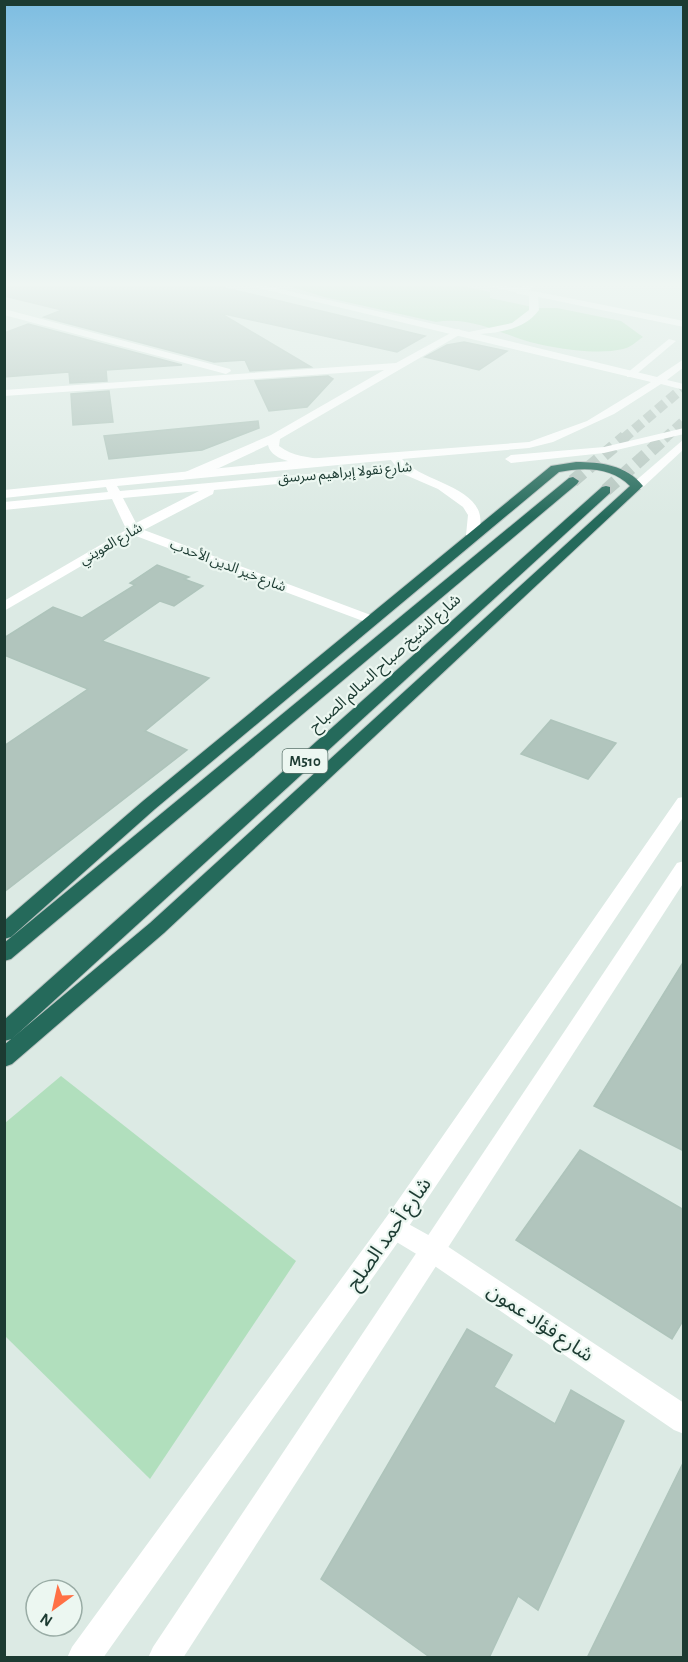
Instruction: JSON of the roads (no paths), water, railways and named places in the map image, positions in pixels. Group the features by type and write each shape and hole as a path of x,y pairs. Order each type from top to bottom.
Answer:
{"highway":[{"path":"4,932 149,805 555,469 568,466 602,468 630,477 637,486 218,873 139,944 4,1058"},
{"name":"شارع الشيخ صباح السالم الصباح","path":"4,954 573,481"},
{"name":"شارع الشيخ صباح السالم الصباح","path":"4,1033 606,490"}],"street":[{"path":"190,362 240,375"},
{"path":"182,476 215,465 275,438 407,362"},
{"path":"576,362 684,387"},
{"path":"658,382 684,362"},
{"path":"4,393 240,375 399,366"},
{"name":"شارع نقولا إبراهيم سرسق","path":"4,494 319,462 515,447 552,440 580,427 658,382"},
{"name":"شارع نقولا إبراهيم سرسق","path":"4,506 403,468 578,454 631,445 684,431"},
{"path":"275,438 273,447 280,453 297,459 319,462"},
{"path":"637,486 678,452 684,442"},
{"path":"395,457 403,468 442,486 468,505 474,516 473,535"},
{"path":"110,483 133,530"},
{"name":"شارع العويني","path":"4,607 133,530 220,486"},
{"name":"شارع خير الدين الأحدب","path":"133,530 371,620"},
{"name":"شارع أحمد الصلح","path":"83,1658 394,1227 684,802"},
{"path":"164,1658 684,867"},
{"name":"شارع فؤاد عمون","path":"394,1227 432,1250 684,1420"}],"lane":[{"path":"630,375 647,362"}],"tunnel":[{"path":"623,439 684,387"},
{"path":"664,439 684,421"},
{"path":"573,481 625,437"},
{"path":"606,490 666,437"}]}
